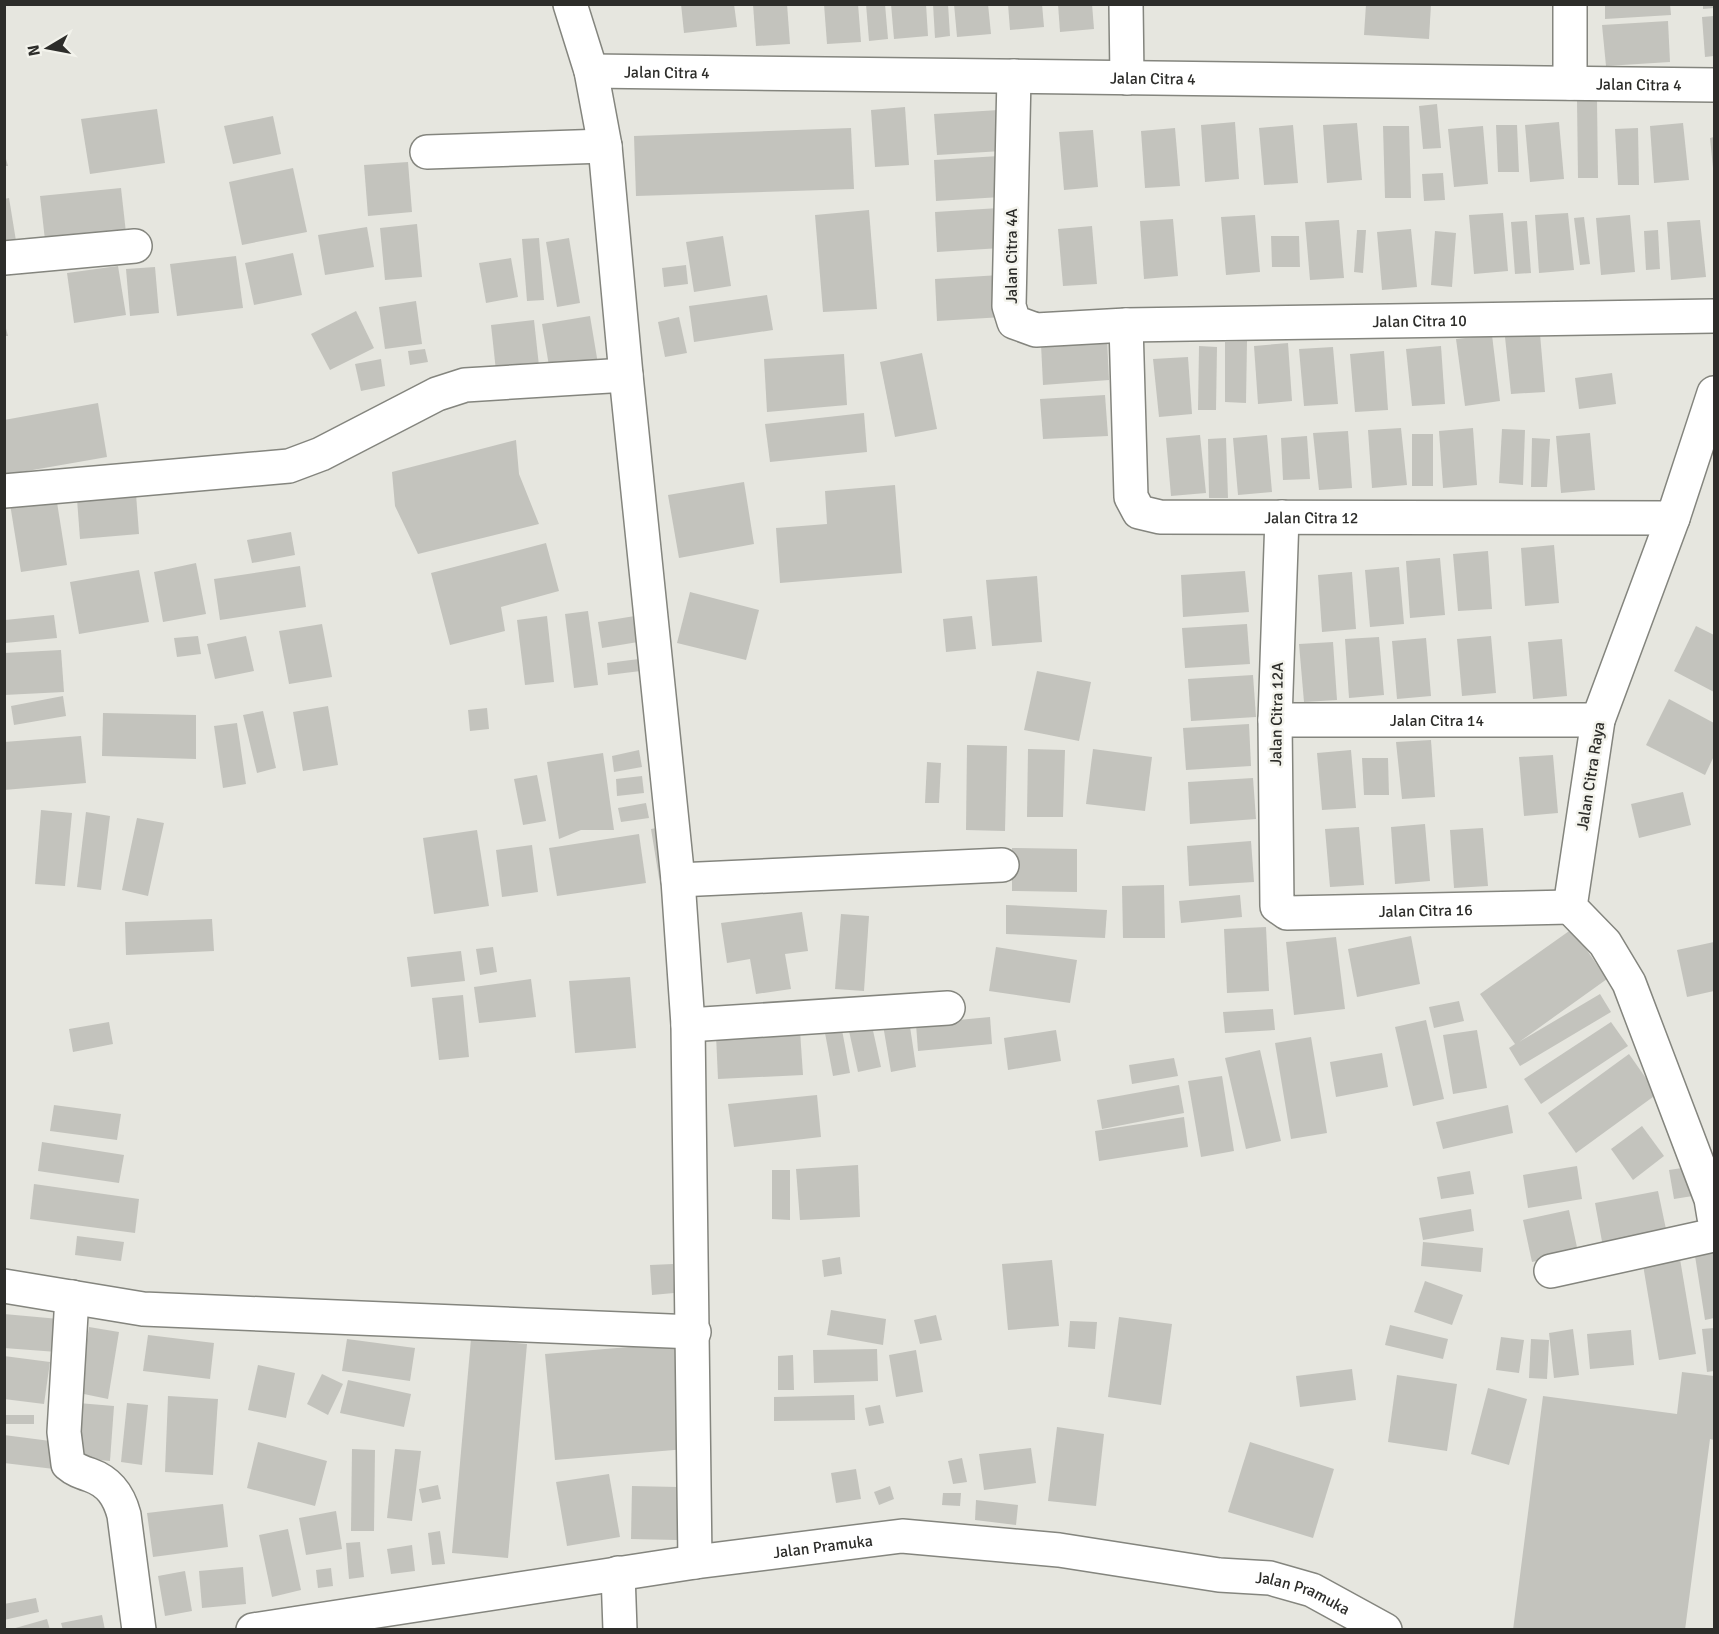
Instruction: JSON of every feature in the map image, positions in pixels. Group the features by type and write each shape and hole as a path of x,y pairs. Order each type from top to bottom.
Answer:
{"street":[{"path":"570,4 591,71 605,146 678,880 688,1025 694,1332 695,1562"},
{"path":"1126,4 1127,78"},
{"path":"1570,4 1570,83"},
{"name":"Jalan Citra 4","path":"591,71 1714,85"},
{"name":"Jalan Citra 4A","path":"1014,76 1009,306 1014,322 1036,330 1126,325"},
{"path":"427,152 605,146"},
{"path":"4,258 135,246"},
{"name":"Jalan Citra 10","path":"1126,325 1714,316"},
{"name":"Jalan Citra 12","path":"1126,325 1131,497 1139,512 1160,517 1673,518"},
{"path":"4,491 289,466 321,454 437,394 465,385 626,375"},
{"name":"Jalan Citra Raya","path":"1570,907 1598,720 1673,518 1714,393"},
{"name":"Jalan Citra 12A","path":"1281,910 1277,906 1275,720 1282,517"},
{"name":"Jalan Citra 14","path":"1275,720 1598,720"},
{"path":"678,880 1002,865"},
{"path":"1570,907 1605,943 1629,983 1711,1199 1714,1217"},
{"name":"Jalan Citra 16","path":"1281,910 1287,913 1570,907"},
{"path":"688,1025 948,1008"},
{"path":"1551,1271 1714,1235"},
{"path":"4,1286 143,1309 694,1332"},
{"path":"72,1297 64,1432 68,1464 102,1481 119,1499 124,1515 139,1629"},
{"name":"Jalan Pramuka","path":"253,1629 618,1573 902,1536 1059,1551 1219,1575 1270,1578 1312,1590 1381,1629"},
{"path":"618,1573 620,1629"}],"building":[{"path":"681,4 734,4 737,27 684,33"},
{"path":"753,4 787,4 790,44 756,46"},
{"path":"824,4 858,4 861,42 827,44"},
{"path":"866,4 885,4 888,39 869,41"},
{"path":"891,4 926,4 928,36 894,39"},
{"path":"933,4 948,4 950,36 935,38"},
{"path":"954,4 988,4 991,34 957,37"},
{"path":"1008,4 1042,4 1044,27 1010,30"},
{"path":"1058,4 1092,4 1094,29 1060,32"},
{"path":"1366,4 1431,4 1429,39 1364,35"},
{"path":"1605,4 1670,4 1671,15 1605,19"},
{"path":"1703,4 1714,4 1714,8 1703,9"},
{"path":"1714,16 1714,56 1705,57 1702,17"},
{"path":"1668,21 1670,62 1606,66 1602,25"},
{"path":"1577,100 1597,100 1598,178 1578,178"},
{"path":"1437,104 1441,148 1423,149 1419,106"},
{"path":"905,107 909,165 875,167 871,110"},
{"path":"157,109 165,163 90,174 81,119"},
{"path":"999,110 1002,151 937,155 934,114"},
{"path":"273,116 281,154 233,164 224,126"},
{"path":"1235,122 1239,179 1205,182 1201,125"},
{"path":"1559,122 1564,179 1530,182 1525,125"},
{"path":"1357,123 1362,180 1327,183 1323,125"},
{"path":"1683,123 1689,180 1654,183 1650,126"},
{"path":"1293,125 1298,183 1264,185 1259,128"},
{"path":"1496,125 1517,125 1519,172 1498,172"},
{"path":"1383,126 1409,126 1411,198 1385,198"},
{"path":"1483,126 1488,184 1454,187 1448,129"},
{"path":"851,128 854,189 636,196 634,136"},
{"path":"1175,128 1180,186 1145,188 1141,131"},
{"path":"1638,128 1639,185 1618,185 1615,129"},
{"path":"1093,130 1098,187 1064,190 1059,132"},
{"path":"1714,137 1714,168 1713,168 1710,138"},
{"path":"4,152 8,166 4,166"},
{"path":"999,156 1001,197 936,201 934,160"},
{"path":"408,162 412,212 368,216 364,165"},
{"path":"293,168 307,232 242,245 229,182"},
{"path":"1443,173 1445,200 1424,201 1422,174"},
{"path":"121,188 126,233 45,240 40,196"},
{"path":"9,198 17,247 4,249 4,199"},
{"path":"999,208 1001,248 937,252 935,212"},
{"path":"869,210 877,309 823,312 815,215"},
{"path":"1503,213 1508,271 1474,274 1469,215"},
{"path":"1568,213 1574,270 1539,273 1535,215"},
{"path":"1255,215 1260,272 1226,275 1221,217"},
{"path":"1630,215 1635,272 1601,275 1596,218"},
{"path":"1584,217 1590,264 1580,265 1574,218"},
{"path":"1173,219 1178,276 1144,279 1140,221"},
{"path":"1339,220 1344,278 1310,280 1305,222"},
{"path":"1700,220 1706,277 1671,280 1667,222"},
{"path":"1527,221 1531,273 1515,274 1511,222"},
{"path":"417,224 422,277 385,280 380,228"},
{"path":"1092,226 1097,284 1063,286 1058,229"},
{"path":"367,227 374,267 325,275 318,235"},
{"path":"1411,229 1417,287 1382,290 1377,232"},
{"path":"1357,230 1366,230 1363,273 1354,272"},
{"path":"1658,230 1660,269 1646,270 1644,231"},
{"path":"1435,231 1456,233 1452,287 1431,285"},
{"path":"723,236 731,286 694,292 686,242"},
{"path":"1271,236 1299,236 1300,267 1272,267"},
{"path":"539,238 544,300 527,301 522,239"},
{"path":"569,238 580,303 557,307 546,242"},
{"path":"293,253 302,295 254,305 245,263"},
{"path":"236,256 243,308 177,316 170,264"},
{"path":"511,258 518,297 486,303 479,263"},
{"path":"686,265 688,284 664,287 662,268"},
{"path":"118,266 126,315 74,323 67,273"},
{"path":"155,267 159,313 130,316 126,269"},
{"path":"1000,275 1003,317 937,321 935,279"},
{"path":"767,295 773,330 694,342 689,306"},
{"path":"416,301 422,344 385,349 379,307"},
{"path":"356,311 374,348 330,370 311,334"},
{"path":"590,316 598,364 550,372 542,324"},
{"path":"679,317 687,353 665,357 658,322"},
{"path":"534,320 539,366 496,371 491,325"},
{"path":"4,321 8,336 4,336"},
{"path":"1540,334 1545,392 1511,394 1505,337"},
{"path":"1492,335 1500,401 1465,406 1456,339"},
{"path":"1107,340 1109,380 1043,385 1041,344"},
{"path":"1247,341 1246,403 1225,402 1225,342"},
{"path":"1288,343 1292,401 1258,404 1254,346"},
{"path":"1199,346 1217,347 1216,410 1198,410"},
{"path":"1441,346 1445,404 1412,406 1406,349"},
{"path":"1333,347 1338,404 1304,406 1299,349"},
{"path":"425,349 428,362 410,365 408,351"},
{"path":"1384,351 1388,410 1355,412 1350,354"},
{"path":"922,353 937,429 895,437 880,362"},
{"path":"844,354 847,405 767,412 764,359"},
{"path":"1188,357 1192,414 1159,417 1153,359"},
{"path":"381,359 385,386 361,391 355,364"},
{"path":"1612,373 1616,404 1579,409 1575,378"},
{"path":"1105,395 1108,436 1043,439 1040,399"},
{"path":"98,403 107,457 4,475 4,420"},
{"path":"864,413 867,452 770,462 765,424"},
{"path":"1401,428 1407,485 1372,488 1368,430"},
{"path":"1473,428 1477,485 1443,488 1439,431"},
{"path":"1502,429 1525,430 1523,485 1499,483"},
{"path":"1348,431 1352,488 1319,490 1313,433"},
{"path":"1590,433 1595,490 1561,493 1556,436"},
{"path":"1412,434 1433,434 1433,486 1412,486"},
{"path":"1200,435 1206,493 1171,496 1166,438"},
{"path":"1267,435 1272,492 1238,495 1233,438"},
{"path":"1307,436 1310,479 1283,480 1281,438"},
{"path":"1226,438 1228,498 1209,498 1208,439"},
{"path":"1532,438 1550,439 1547,487 1531,487"},
{"path":"516,440 519,474 539,524 418,554 395,506 392,472"},
{"path":"744,482 754,544 679,558 668,495"},
{"path":"895,485 902,573 780,583 776,528 827,524 825,491"},
{"path":"136,494 139,534 80,539 77,499"},
{"path":"56,496 67,565 21,572 10,504"},
{"path":"291,532 295,555 252,563 247,540"},
{"path":"546,543 559,591 501,607 505,631 450,645 431,573"},
{"path":"1554,545 1559,603 1525,606 1521,548"},
{"path":"1488,551 1492,609 1458,611 1453,554"},
{"path":"1440,558 1445,615 1410,618 1406,561"},
{"path":"196,563 206,614 163,622 154,572"},
{"path":"300,566 306,607 220,620 214,579"},
{"path":"1399,567 1404,624 1370,627 1365,570"},
{"path":"139,570 149,622 79,634 70,582"},
{"path":"1245,571 1249,612 1183,617 1181,575"},
{"path":"1352,572 1356,629 1322,632 1318,575"},
{"path":"1037,576 1042,642 992,646 986,580"},
{"path":"690,592 759,610 746,660 677,643"},
{"path":"588,611 598,685 574,688 565,614"},
{"path":"54,615 57,638 5,643 5,620"},
{"path":"641,615 644,641 602,648 598,622"},
{"path":"547,616 554,682 525,685 517,620"},
{"path":"972,616 976,649 946,652 943,619"},
{"path":"322,624 332,677 289,684 279,631"},
{"path":"1247,624 1250,664 1185,668 1182,628"},
{"path":"1696,626 1714,635 1714,692 1674,671"},
{"path":"198,636 201,654 177,657 174,638"},
{"path":"246,636 254,671 215,679 207,644"},
{"path":"1491,636 1496,693 1462,696 1457,639"},
{"path":"1379,637 1384,695 1349,698 1345,639"},
{"path":"1426,638 1431,696 1397,699 1392,641"},
{"path":"1562,639 1567,696 1533,699 1528,642"},
{"path":"1333,642 1337,700 1304,702 1299,644"},
{"path":"61,650 64,692 4,695 4,653"},
{"path":"647,658 649,670 608,675 607,663"},
{"path":"1037,671 1091,682 1079,741 1024,730"},
{"path":"1253,675 1256,717 1191,721 1188,679"},
{"path":"63,696 66,716 14,725 11,706"},
{"path":"1669,699 1714,723 1714,756 1705,775 1646,745"},
{"path":"328,706 338,765 303,771 293,712"},
{"path":"487,708 489,729 470,731 468,710"},
{"path":"263,711 276,768 257,773 243,715"},
{"path":"103,713 196,715 196,759 102,756"},
{"path":"237,723 246,784 223,788 214,726"},
{"path":"1249,724 1251,766 1186,770 1183,728"},
{"path":"81,736 86,783 4,790 4,742"},
{"path":"1431,740 1435,797 1402,799 1396,742"},
{"path":"967,745 1007,746 1005,831 966,830"},
{"path":"1028,749 1065,750 1063,817 1027,817"},
{"path":"1093,749 1152,757 1145,811 1086,804"},
{"path":"639,750 642,767 614,772 612,756"},
{"path":"1351,750 1356,808 1322,810 1317,753"},
{"path":"603,753 614,830 581,830 559,839 547,762"},
{"path":"1553,755 1558,813 1524,816 1519,757"},
{"path":"1362,758 1388,758 1389,795 1364,795"},
{"path":"927,762 941,763 939,803 925,803"},
{"path":"537,775 546,821 523,825 514,779"},
{"path":"642,776 644,793 617,796 616,779"},
{"path":"1253,778 1256,819 1190,824 1188,782"},
{"path":"1683,792 1691,825 1639,838 1631,804"},
{"path":"646,803 649,818 621,822 618,808"},
{"path":"41,810 72,813 65,886 35,884"},
{"path":"86,812 110,816 101,890 77,887"},
{"path":"137,818 164,823 148,896 122,890"},
{"path":"1425,824 1430,881 1395,884 1391,827"},
{"path":"662,827 671,882 660,884 651,829"},
{"path":"1359,827 1364,885 1330,887 1325,829"},
{"path":"1483,828 1488,886 1454,888 1450,830"},
{"path":"477,830 489,906 434,914 423,838"},
{"path":"639,834 646,883 557,896 549,848"},
{"path":"1251,841 1254,882 1189,886 1187,846"},
{"path":"532,845 538,892 502,897 496,850"},
{"path":"1012,848 1077,849 1077,892 1012,891"},
{"path":"1164,885 1165,938 1123,938 1122,886"},
{"path":"1240,895 1242,917 1181,923 1179,901"},
{"path":"1006,905 1107,910 1105,938 1006,934"},
{"path":"802,912 808,951 785,954 791,989 756,994 750,959 727,963 721,923"},
{"path":"841,914 869,916 864,991 835,989"},
{"path":"212,919 214,951 126,955 125,922"},
{"path":"1266,927 1269,991 1227,993 1224,929"},
{"path":"1572,929 1607,979 1519,1042 1600,994 1611,1012 1520,1066 1509,1048 1515,1044 1480,994"},
{"path":"1411,936 1420,984 1357,997 1348,949"},
{"path":"1336,937 1345,1009 1294,1015 1286,942"},
{"path":"1714,942 1714,991 1687,997 1677,950"},
{"path":"493,947 497,972 480,975 476,949"},
{"path":"996,947 1077,960 1070,1003 989,991"},
{"path":"461,951 465,981 411,987 407,957"},
{"path":"630,977 636,1048 575,1053 569,981"},
{"path":"531,979 536,1017 479,1023 474,987"},
{"path":"463,995 469,1057 439,1060 432,998"},
{"path":"1459,1001 1464,1021 1434,1028 1429,1007"},
{"path":"1273,1009 1275,1030 1225,1033 1223,1012"},
{"path":"990,1017 992,1044 918,1051 916,1024"},
{"path":"909,1020 916,1067 891,1072 883,1025"},
{"path":"1426,1020 1444,1099 1413,1106 1395,1027"},
{"path":"109,1022 113,1044 73,1052 69,1029"},
{"path":"1611,1022 1628,1046 1541,1104 1524,1079"},
{"path":"872,1026 881,1067 858,1072 849,1031"},
{"path":"842,1030 850,1073 833,1076 825,1033"},
{"path":"1056,1030 1061,1061 1008,1070 1004,1038"},
{"path":"1477,1030 1487,1088 1453,1094 1443,1035"},
{"path":"800,1031 803,1075 718,1079 716,1035"},
{"path":"1311,1037 1327,1133 1291,1139 1275,1043"},
{"path":"1260,1050 1281,1141 1246,1149 1225,1058"},
{"path":"1382,1053 1388,1087 1336,1097 1330,1062"},
{"path":"1629,1054 1657,1094 1576,1153 1548,1113"},
{"path":"1174,1058 1178,1076 1132,1084 1129,1065"},
{"path":"1222,1076 1234,1151 1201,1157 1188,1081"},
{"path":"1179,1085 1184,1113 1102,1129 1097,1100"},
{"path":"817,1095 821,1137 734,1147 728,1104"},
{"path":"54,1105 121,1114 117,1140 50,1131"},
{"path":"1508,1105 1513,1133 1443,1149 1436,1122"},
{"path":"1184,1117 1188,1147 1099,1161 1095,1131"},
{"path":"1642,1126 1664,1156 1633,1180 1611,1149"},
{"path":"42,1142 124,1155 119,1183 38,1171"},
{"path":"858,1165 860,1217 800,1220 796,1169"},
{"path":"1577,1166 1582,1199 1528,1208 1523,1175"},
{"path":"1695,1166 1699,1195 1674,1199 1669,1170"},
{"path":"772,1170 790,1170 790,1220 772,1219"},
{"path":"1470,1171 1474,1194 1441,1199 1437,1177"},
{"path":"34,1184 139,1199 135,1233 30,1219"},
{"path":"1658,1191 1667,1234 1603,1247 1595,1203"},
{"path":"1471,1209 1474,1231 1423,1240 1419,1218"},
{"path":"1569,1210 1578,1252 1532,1262 1523,1220"},
{"path":"77,1236 124,1242 121,1261 75,1255"},
{"path":"1423,1242 1483,1248 1481,1272 1421,1266"},
{"path":"1714,1253 1714,1318 1705,1320 1695,1256"},
{"path":"840,1257 842,1274 824,1277 822,1260"},
{"path":"1680,1259 1696,1354 1659,1360 1643,1265"},
{"path":"1052,1260 1059,1326 1008,1330 1002,1264"},
{"path":"673,1264 674,1293 652,1295 650,1265"},
{"path":"1425,1281 1463,1295 1452,1325 1414,1312"},
{"path":"831,1310 886,1319 883,1345 827,1335"},
{"path":"4,1314 59,1319 57,1352 4,1348"},
{"path":"936,1315 942,1340 920,1344 914,1320"},
{"path":"1119,1317 1172,1324 1161,1405 1108,1397"},
{"path":"1070,1321 1097,1322 1095,1349 1068,1347"},
{"path":"1390,1325 1448,1339 1443,1359 1385,1345"},
{"path":"89,1327 119,1332 108,1399 79,1393"},
{"path":"1714,1328 1714,1371 1707,1372 1702,1329"},
{"path":"1573,1329 1579,1375 1554,1378 1549,1333"},
{"path":"1631,1330 1634,1365 1590,1369 1587,1334"},
{"path":"148,1335 214,1343 210,1379 143,1371"},
{"path":"1501,1337 1524,1340 1519,1373 1496,1370"},
{"path":"347,1339 415,1348 410,1381 342,1371"},
{"path":"471,1339 527,1344 508,1558 452,1553"},
{"path":"1531,1339 1549,1340 1547,1379 1529,1378"},
{"path":"677,1343 686,1449 555,1460 545,1354"},
{"path":"877,1349 878,1381 814,1383 813,1350"},
{"path":"916,1350 923,1392 896,1397 889,1355"},
{"path":"793,1355 794,1390 778,1390 778,1356"},
{"path":"4,1356 50,1362 44,1404 4,1399"},
{"path":"258,1365 295,1373 286,1418 248,1410"},
{"path":"1352,1369 1356,1400 1300,1407 1296,1376"},
{"path":"1682,1372 1714,1376 1714,1440 1710,1439 1685,1630 1513,1630 1543,1396 1677,1414"},
{"path":"322,1374 343,1384 328,1415 307,1404"},
{"path":"1397,1375 1457,1384 1447,1451 1388,1442"},
{"path":"348,1380 411,1394 404,1427 340,1413"},
{"path":"1488,1388 1527,1399 1509,1465 1471,1454"},
{"path":"854,1395 855,1420 774,1421 774,1397"},
{"path":"168,1396 218,1399 213,1475 165,1472"},
{"path":"78,1403 114,1406 110,1461 73,1458"},
{"path":"127,1403 148,1405 142,1465 121,1462"},
{"path":"880,1405 884,1423 869,1426 865,1408"},
{"path":"4,1415 34,1415 34,1424 4,1424"},
{"path":"1057,1427 1104,1434 1096,1506 1048,1501"},
{"path":"4,1435 58,1442 54,1469 4,1463"},
{"path":"258,1442 327,1461 315,1506 247,1488"},
{"path":"1250,1442 1334,1469 1313,1538 1228,1512"},
{"path":"1031,1448 1036,1483 984,1490 979,1454"},
{"path":"352,1449 375,1450 374,1531 351,1531"},
{"path":"395,1449 421,1451 412,1521 387,1518"},
{"path":"962,1458 967,1482 953,1484 948,1461"},
{"path":"856,1469 861,1499 836,1503 831,1473"},
{"path":"609,1474 620,1537 567,1546 556,1482"},
{"path":"438,1485 441,1499 422,1503 419,1489"},
{"path":"632,1486 678,1487 678,1540 631,1539"},
{"path":"890,1486 894,1499 879,1505 874,1492"},
{"path":"943,1493 961,1493 960,1506 942,1505"},
{"path":"976,1500 1018,1505 1016,1525 975,1520"},
{"path":"223,1504 228,1547 153,1557 147,1513"},
{"path":"336,1511 342,1549 306,1555 299,1518"},
{"path":"288,1529 301,1590 272,1597 259,1535"},
{"path":"440,1531 445,1564 432,1565 428,1533"},
{"path":"360,1542 364,1577 349,1579 346,1543"},
{"path":"412,1545 415,1571 391,1574 387,1549"},
{"path":"243,1567 246,1604 202,1608 199,1571"},
{"path":"331,1568 333,1586 318,1588 316,1570"},
{"path":"185,1571 192,1611 165,1616 158,1576"},
{"path":"36,1598 39,1612 4,1620 4,1604"},
{"path":"102,1615 105,1630 63,1630 61,1623"},
{"path":"47,1619 50,1630 12,1630 12,1629"}]}
